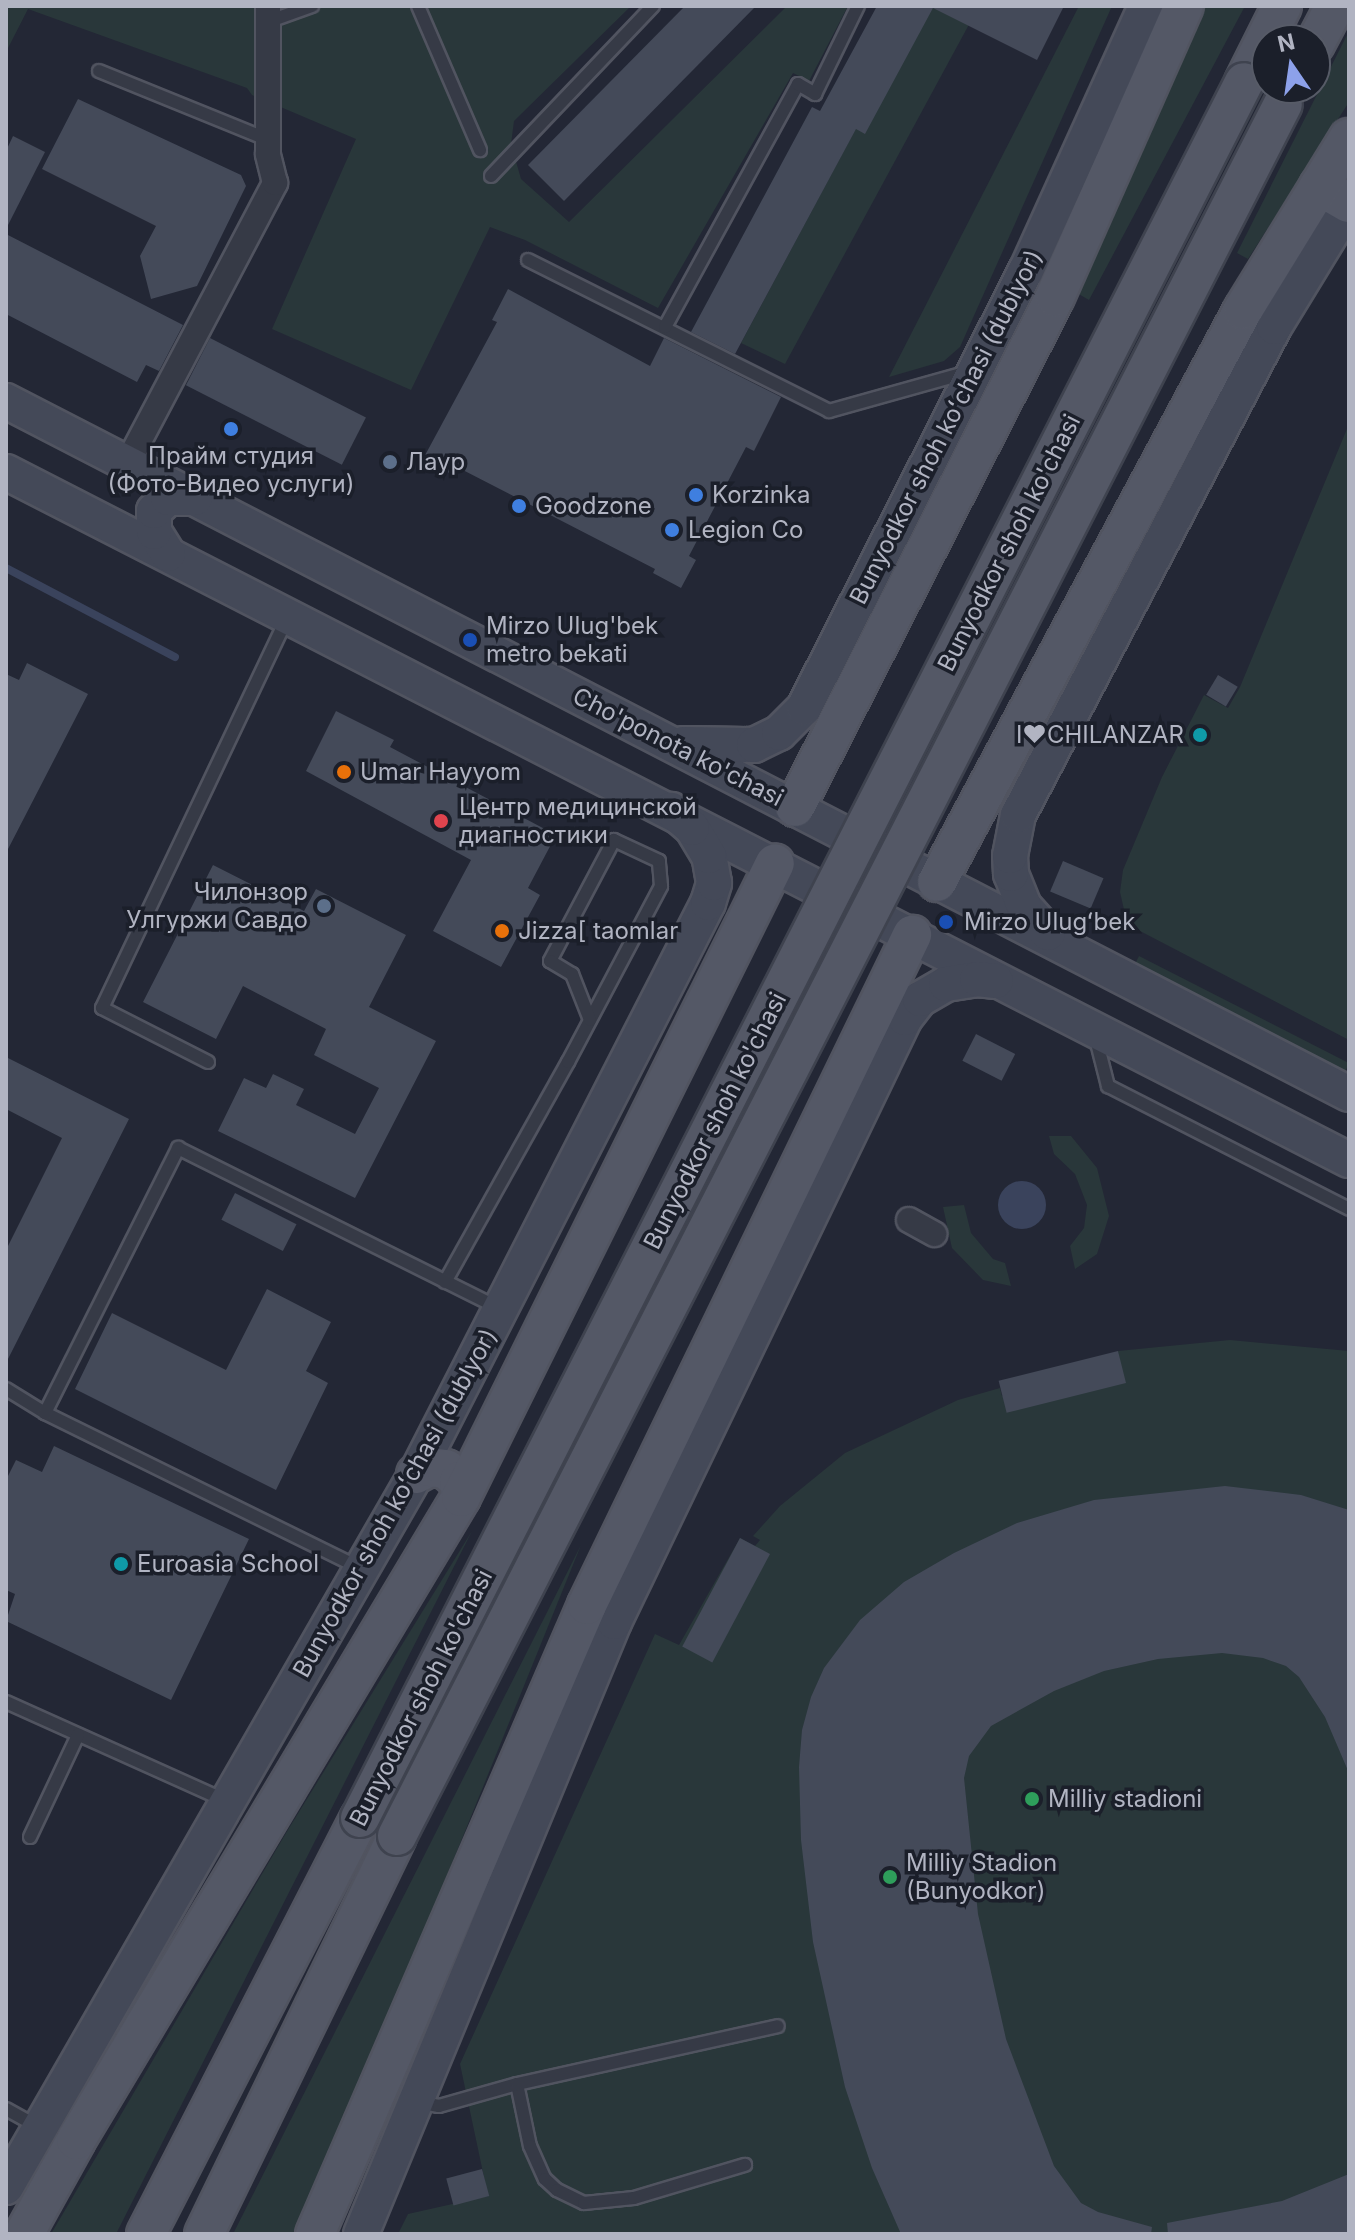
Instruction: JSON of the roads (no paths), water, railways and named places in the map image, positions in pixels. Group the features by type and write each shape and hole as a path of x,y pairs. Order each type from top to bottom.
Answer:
{"main road":[{"path":"795,807 1055,297 1184,6"},
{"name":"Bunyodkor shoh ko'chasi","path":"146,2234 1282,6"},
{"path":"1326,24 1335,6"},
{"name":"Bunyodkor shoh ko'chasi","path":"204,2234 397,1836 1283,104"},
{"path":"937,882 1243,310 1339,198 1349,138"},
{"path":"24,2234 84,2127 461,1497 775,863"},
{"path":"315,2234 587,1605 912,935"},
{"path":"416,1474 429,1467 446,1469 459,1481 461,1497"}],"street":[{"name":"Bunyodkor shoh koʻchasi (dublyor)","path":"667,742 710,747 754,745 779,733 798,718 976,371 1059,199 1146,6"},
{"path":"127,464 275,183 268,154 267,14"},
{"path":"1070,951 1036,922 1016,889 1010,856 1018,815 1339,198"},
{"name":"Cho'ponota ko'chasi","path":"6,401 1349,1094"},
{"path":"6,472 775,863 1349,1160"},
{"path":"168,554 154,532 154,511 168,498 195,498"},
{"name":"Bunyodkor shoh koʻchasi (dublyor)","path":"6,2187 416,1474 708,903 714,883 709,856 692,828 671,810"},
{"path":"361,2234 614,1622 905,1018 920,999 946,984 977,979 1011,986"},
{"path":"909,1220 934,1234"}],"lane":[{"path":"267,14 312,6"},
{"path":"418,6 480,150"},
{"path":"491,176 653,6"},
{"path":"665,327 798,84 815,94 858,6"},
{"path":"99,71 269,140"},
{"path":"528,260 829,411 976,371"},
{"path":"208,1062 102,1008 289,616"},
{"path":"445,1282 590,1020 663,879 659,861 614,840 550,961 572,974 590,1020"},
{"path":"1094,1028 1108,1086 1349,1209"},
{"path":"45,1413 178,1148 500,1309"},
{"path":"6,1389 45,1413 363,1569"},
{"path":"6,1702 227,1802"},
{"path":"30,1837 78,1735"},
{"path":"418,2102 439,2106 517,2084 778,2026"},
{"path":"517,2084 530,2146 545,2179 557,2190 584,2203 634,2198 745,2165"},
{"path":"6,2109 38,2127"}],"water":[{"path":"1022,1181 1039,1188 1046,1205 1039,1222 1022,1229 1005,1222 998,1205 1005,1188"}],"waterway":[{"path":"6,568 175,657"}],"place":[{"name":"Прайм студия (Фото-Видео услуги)","path":"231,429"},
{"name":"Лаур","path":"390,462"},
{"name":"Korzinka","path":"696,495"},
{"name":"Goodzone","path":"519,506"},
{"name":"Legion Co","path":"672,530"},
{"name":"Mirzo Ulug'bek metro bekati","path":"470,640"},
{"name":"I♥CHILANZAR","path":"1200,735"},
{"name":"Umar Hayyom","path":"344,772"},
{"name":"Центр медицинской диагностики","path":"441,821"},
{"name":"Чилонзор Улгуржи Савдо","path":"324,906"},
{"name":"Mirzo Ulugʻbek","path":"946,922"},
{"name":"Jizza[ taomlar","path":"502,931"},
{"name":"Euroasia School","path":"121,1564"},
{"name":"Milliy stadioni","path":"1032,1799"},
{"name":"Milliy Stadion (Bunyodkor)","path":"890,1877"}]}
